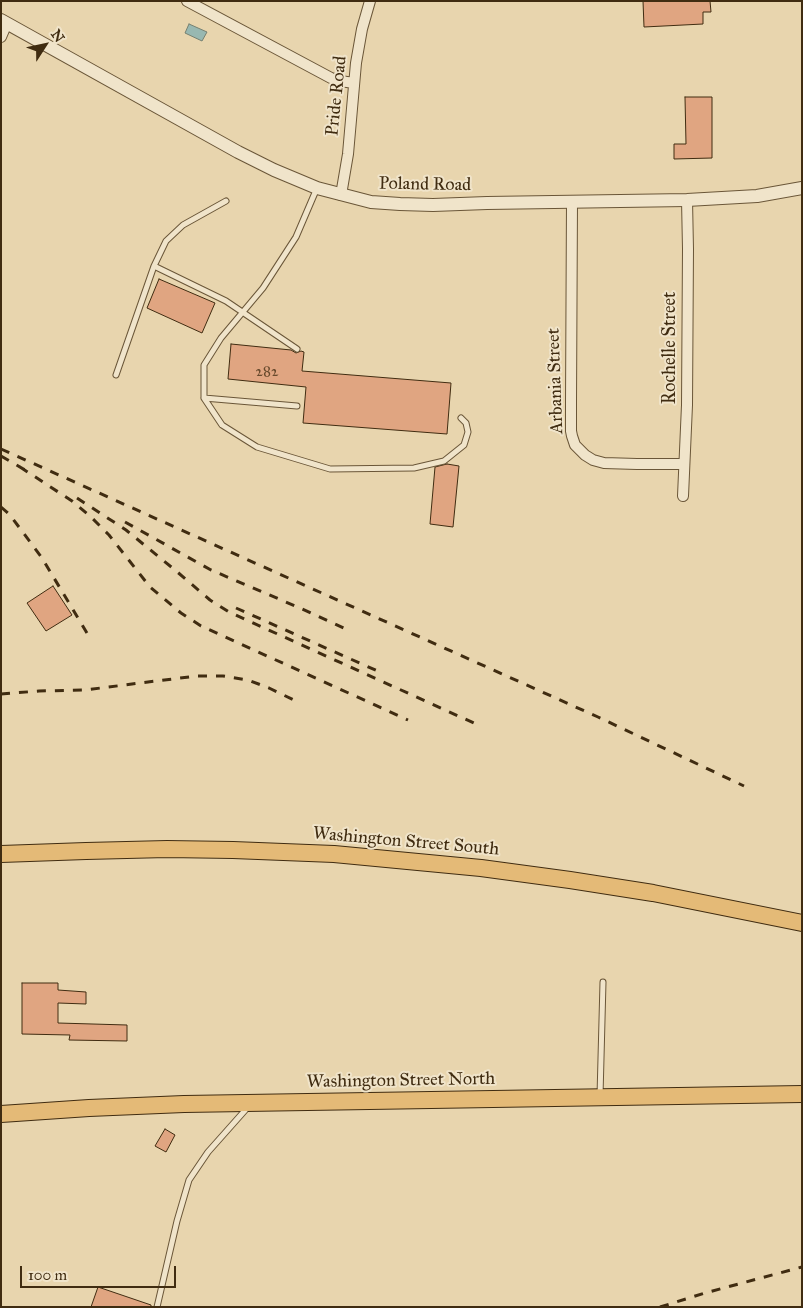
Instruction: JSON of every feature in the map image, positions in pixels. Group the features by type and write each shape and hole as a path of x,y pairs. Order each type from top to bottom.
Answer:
{"highway":[{"name":"Washington Street South","path":"1,854 167,849 334,854 481,868 570,880 654,893 802,923"},
{"name":"Washington Street North","path":"1,1114 88,1108 252,1103 802,1094"}],"street":[{"path":"186,1 331,78 354,83"},
{"name":"Pride Road","path":"341,195 348,154 356,63 370,1"},
{"path":"1,37 4,22"},
{"name":"Poland Road","path":"4,22 238,152 274,170 317,188 371,202 417,205 686,200 756,196 802,188"},
{"name":"Rochelle Street","path":"683,496 687,405 688,249 686,200"},
{"name":"Arbania Street","path":"572,202 572,436 584,455 604,463 684,464"}],"lane":[{"path":"317,188 296,237 263,288 221,338 204,365 204,398 222,425 257,447 330,469 414,468 444,461 464,445 468,432 466,422 461,418"},
{"path":"116,375 154,266 166,241 183,225 226,201"},
{"path":"154,266 226,301 297,349"},
{"path":"204,398 297,406"},
{"path":"600,1098 603,982"},
{"path":"157,1307 177,1221 189,1180 208,1152 252,1103"}],"water":[{"path":"189,24 207,32 202,41 185,33"}],"building":[{"path":"643,1 710,1 711,12 703,12 703,24 644,27"},
{"path":"685,97 712,97 712,158 674,159 674,144 686,144"},
{"path":"159,279 215,303 202,333 147,308"},
{"path":"231,344 291,350 296,353 304,352 302,371 451,383 447,434 303,423 306,387 228,379"},
{"path":"447,464 459,466 453,527 430,524 435,467"},
{"path":"53,586 72,615 46,631 27,603"},
{"path":"22,983 58,983 58,990 86,992 86,1004 58,1003 58,1023 127,1025 127,1041 69,1040 70,1035 22,1034"},
{"path":"165,1129 175,1135 166,1152 155,1146"},
{"path":"98,1287 151,1305 151,1307 91,1307"}],"railway":[{"path":"1,449 598,717 744,786"},
{"path":"1,456 25,470"},
{"path":"20,467 72,501 90,516 109,535 150,587 181,613 201,626 408,720"},
{"path":"77,498 126,530 210,600 229,612 476,724"},
{"path":"1,507 10,515 42,558 90,638"},
{"path":"125,522 211,570 348,630"},
{"path":"236,608 382,673"},
{"path":"1,694 85,690 197,676 223,676 248,680 300,703"},
{"path":"660,1307 802,1267"}]}
